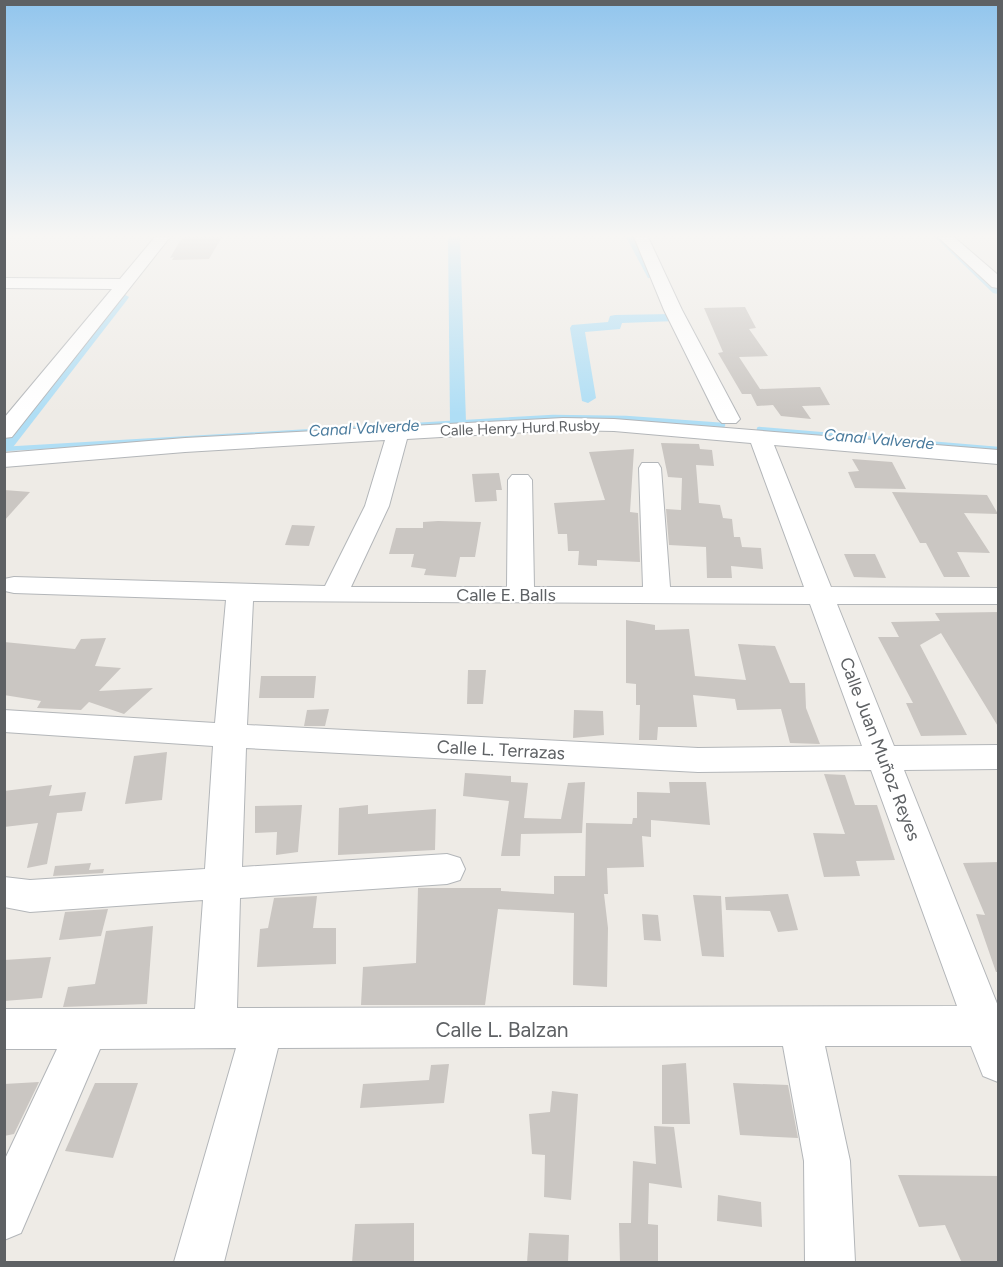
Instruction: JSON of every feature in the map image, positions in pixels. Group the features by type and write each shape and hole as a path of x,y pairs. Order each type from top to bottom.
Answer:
{"street":[{"path":"4,432 114,296"},
{"name":"Calle Juan Muñoz Reyes","path":"668,296 744,428 820,596 994,1038"},
{"name":"Calle Henry Hurd Rusby","path":"4,442 548,410 624,411 744,428 999,457"},
{"name":"Calle Henry Hurd Rusby","path":"4,459 563,424 744,428 999,442"},
{"path":"334,595 376,506 398,433"},
{"path":"650,468 657,595"},
{"path":"520,480 521,594"},
{"name":"Calle E. Balls","path":"14,585 334,595 999,596"},
{"path":"215,1030 230,736 240,593"},
{"name":"Calle L. Terrazas","path":"4,720 230,736 698,760 999,757"},
{"path":"6,892 30,896 222,882 447,870"},
{"path":"800,1027 827,1161 830,1263"},
{"name":"Calle L. Balzan","path":"4,1029 800,1027 994,1038"},
{"path":"4,1216 87,1030"},
{"path":"199,1263 262,1030"}],"building":[{"path":"745,307 756,328 749,329 768,356 739,357 760,389 820,387 830,405 802,406 811,419 781,416 773,405 757,406 751,394 742,394 718,353 723,352 704,308"},
{"path":"661,443 699,444 700,449 712,450 714,466 696,465 699,503 720,505 723,518 732,519 734,537 740,537 742,547 761,548 763,569 731,566 732,578 707,578 706,547 669,545 666,509 681,510 682,478 668,477"},
{"path":"634,449 630,512 638,513 640,562 597,560 597,566 578,565 579,551 568,551 567,534 558,534 554,503 605,500 589,452"},
{"path":"852,459 892,462 906,489 855,488 848,472 859,471"},
{"path":"499,473 502,490 496,490 497,501 475,502 472,474"},
{"path":"4,490 30,492 4,521"},
{"path":"892,492 987,495 998,514 964,513 990,553 957,552 970,577 944,577 926,543 920,543"},
{"path":"423,522 481,522 475,557 460,557 456,577 424,575 426,569 411,567 414,554 389,554 396,528 423,528"},
{"path":"292,525 315,526 309,546 285,545"},
{"path":"844,554 875,554 886,578 854,577"},
{"path":"999,612 999,728 941,633 920,645 967,735 921,736 906,703 913,703 878,637 899,637 891,622 940,621 935,613"},
{"path":"626,620 655,625 655,630 689,629 695,676 746,680 738,644 775,646 790,683 805,683 806,708 820,744 790,743 781,709 737,710 735,699 693,695 697,727 658,727 657,740 639,740 640,705 636,705 636,684 626,683"},
{"path":"106,638 95,666 121,668 99,691 153,688 124,714 89,702 81,710 37,708 41,701 4,695 4,642 75,649 81,639"},
{"path":"468,670 486,670 483,704 467,704"},
{"path":"261,676 316,676 314,698 259,698"},
{"path":"329,709 325,726 304,726 307,710"},
{"path":"574,710 603,711 604,735 573,738"},
{"path":"167,752 162,800 125,804 134,756"},
{"path":"465,773 511,776 511,782 528,783 524,818 561,819 568,783 585,782 582,833 521,834 520,856 501,856 509,801 463,796"},
{"path":"824,774 845,775 855,805 877,805 895,860 856,861 860,876 824,877 813,833 845,834"},
{"path":"669,782 706,782 710,825 651,820 651,837 642,836 644,867 607,868 608,894 604,894 608,928 607,987 573,985 574,913 498,909 485,1005 361,1005 363,967 416,963 418,888 501,888 501,891 554,894 554,876 585,876 586,823 632,824 633,818 637,818 637,792 670,793"},
{"path":"52,785 49,796 86,792 82,811 57,813 47,864 27,868 38,823 4,827 4,791"},
{"path":"302,805 298,852 276,855 277,832 255,833 255,806"},
{"path":"368,805 368,814 436,809 435,850 338,855 339,808"},
{"path":"999,862 999,972 996,972 976,914 985,915 963,863"},
{"path":"91,863 89,870 104,869 103,873 53,876 55,866"},
{"path":"788,894 798,930 778,932 770,911 726,910 725,897"},
{"path":"693,895 721,896 724,957 702,956"},
{"path":"317,896 313,928 336,928 336,964 257,967 260,929 268,928 274,898"},
{"path":"108,909 101,936 59,940 65,912"},
{"path":"642,914 658,915 661,941 644,940"},
{"path":"153,926 147,1004 63,1007 68,987 95,984 106,931"},
{"path":"51,957 42,998 4,1001 4,960"},
{"path":"686,1063 690,1124 662,1124 662,1065"},
{"path":"449,1064 444,1103 360,1108 363,1084 429,1080 431,1065"},
{"path":"39,1082 14,1134 4,1136 4,1084"},
{"path":"95,1083 138,1083 113,1158 65,1151"},
{"path":"733,1083 788,1085 798,1138 740,1135"},
{"path":"552,1091 578,1094 571,1200 544,1197 545,1155 532,1154 529,1114 550,1112"},
{"path":"654,1126 674,1127 682,1188 649,1183 648,1224 658,1225 658,1263 620,1263 619,1223 631,1223 633,1161 656,1164"},
{"path":"898,1175 999,1176 999,1263 962,1263 945,1225 919,1227"},
{"path":"718,1195 761,1202 762,1227 717,1221"},
{"path":"414,1223 414,1263 352,1263 355,1224"},
{"path":"529,1233 569,1235 568,1263 527,1263"}],"waterway":[{"path":"455,296 458,422"},
{"path":"4,447 122,297"},
{"path":"588,398 577,328 615,326 615,319 672,318"},
{"name":"Canal Valverde","path":"4,449 553,417 626,418 723,425"},
{"name":"Canal Valverde","path":"759,429 998,449"}]}
